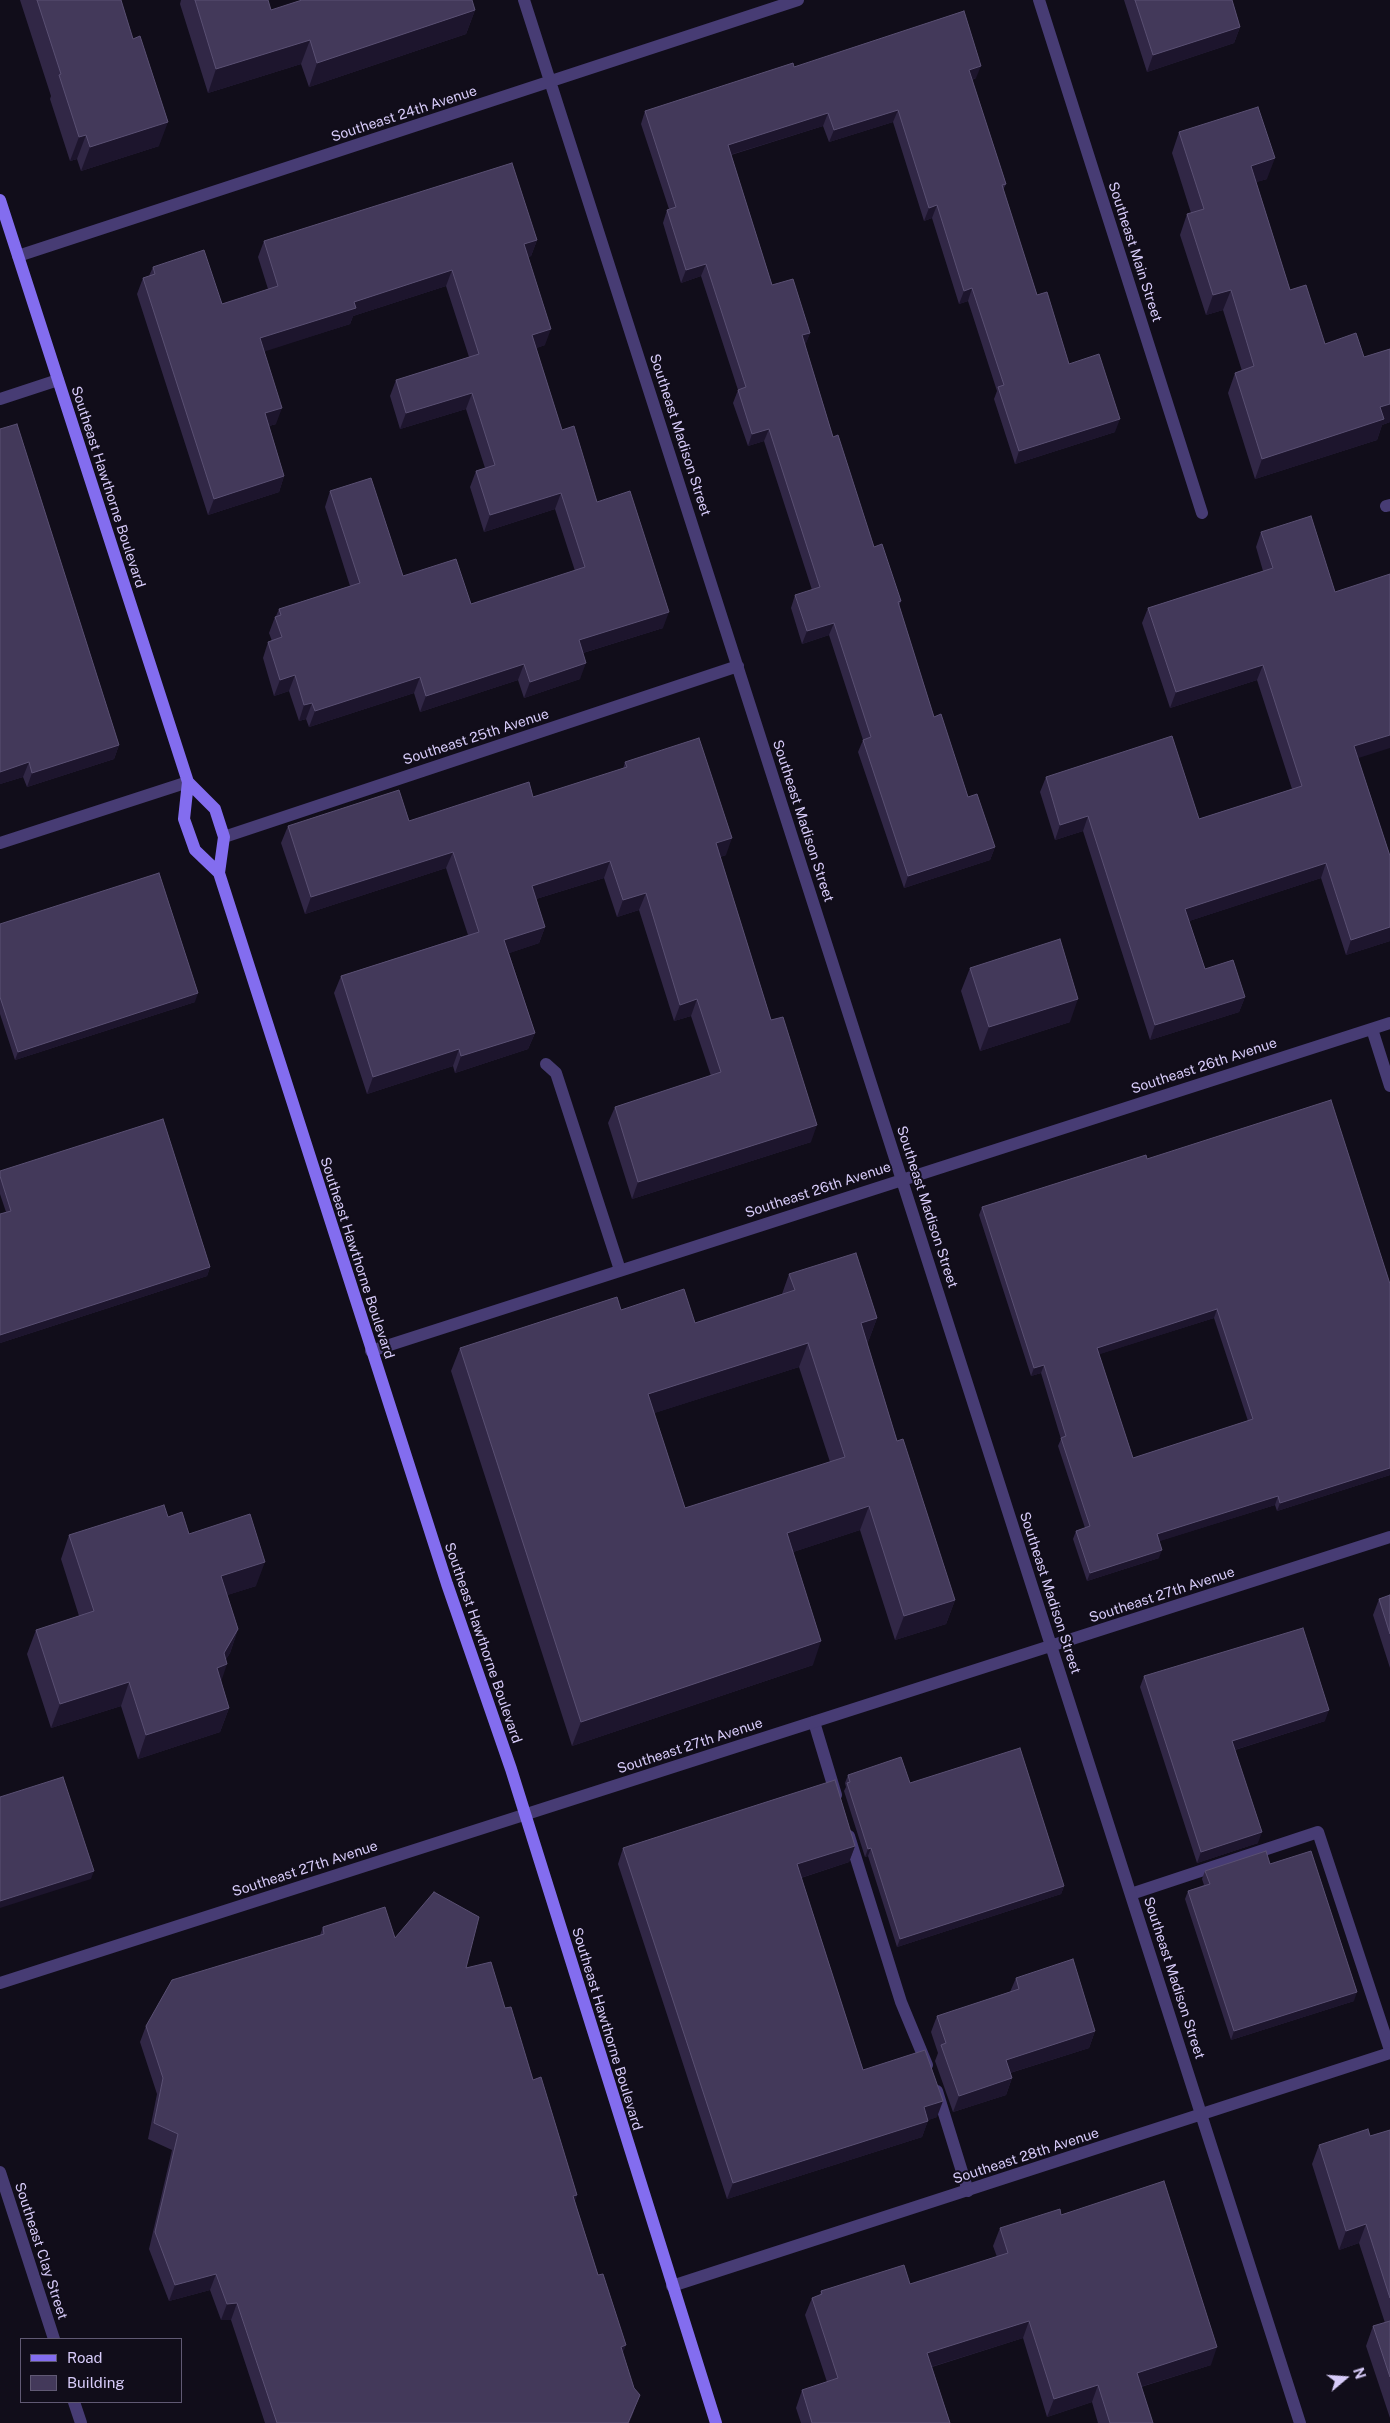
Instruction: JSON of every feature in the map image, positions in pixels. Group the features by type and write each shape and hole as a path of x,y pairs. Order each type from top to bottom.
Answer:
{"main road":[{"name":"Southeast Hawthorne Boulevard","path":"0,200 188,782 184,819 195,850 219,873"},
{"name":"Southeast Hawthorne Boulevard","path":"188,782 214,809 224,837 219,873 371,1352 524,1814 716,2423"}],"street":[{"name":"Southeast Madison Street","path":"524,0 1300,2423"},
{"name":"Southeast 24th Avenue","path":"18,256 798,0"},
{"name":"Southeast Main Street","path":"1039,0 1202,513"},
{"path":"0,399 58,380"},
{"name":"Southeast 25th Avenue","path":"224,837 738,666"},
{"path":"0,843 188,782"},
{"name":"Southeast 26th Avenue","path":"371,1352 902,1178 1390,1022"},
{"path":"1372,1028 1390,1086"},
{"path":"546,1064 556,1073 620,1270"},
{"name":"Southeast 27th Avenue","path":"0,1983 1390,1537"},
{"path":"814,1722 901,2002 933,2078 968,2191"},
{"path":"1131,1894 1318,1832 1390,2051"},
{"name":"Southeast 28th Avenue","path":"672,2286 968,2191 1390,2051"},
{"name":"Southeast Clay Street","path":"0,2172 54,2338"},
{"path":"74,2403 81,2423"}],"building":[{"path":"37,0 121,0 133,39 140,36 168,122 90,147 86,135 79,137"},
{"path":"195,0 268,0 271,10 302,0 472,0 475,10 317,63 310,40 216,69"},
{"path":"1135,0 1232,0 1240,27 1153,55"},
{"path":"964,11 981,66 969,70 1006,184 1002,185 1037,295 1047,292 1069,364 1099,354 1120,419 1019,451 998,387 1004,385 972,288 964,291 937,205 929,208 898,110 834,130 828,113 728,145 772,285 793,279 810,333 802,335 833,437 838,435 874,547 882,544 901,601 898,602 934,717 941,714 968,797 977,794 995,847 908,876 863,740 871,737 834,623 807,631 795,595 820,587 769,429 752,434 738,390 746,387 706,264 686,270 667,210 676,207 645,111 793,63 794,67"},
{"path":"1258,107 1275,158 1251,166 1290,290 1306,285 1325,344 1356,333 1364,357 1390,349 1390,404 1380,407 1384,419 1262,459 1235,373 1254,366 1231,290 1213,295 1187,214 1204,209 1179,132"},
{"path":"512,163 537,240 524,244 551,329 532,335 562,430 574,426 597,502 630,491 669,612 579,640 586,663 530,682 524,664 426,696 420,677 315,711 312,703 304,705 295,675 280,680 268,642 282,637 275,617 281,615 279,609 360,583 330,491 371,478 403,576 456,559 471,604 585,567 561,493 490,515 476,471 495,465 472,393 406,413 396,380 479,354 452,270 354,302 356,308 260,338 282,408 265,413 284,476 214,499 143,278 155,274 153,267 204,250 222,304 278,286 264,241"},
{"path":"17,424 119,745 32,773 29,762 0,772 0,429"},
{"path":"1311,516 1335,592 1390,574 1390,735 1354,746 1390,856 1390,927 1351,940 1326,863 1185,909 1205,969 1233,960 1245,997 1155,1025 1088,816 1060,825 1046,777 1172,736 1199,819 1302,786 1263,665 1176,692 1148,608 1273,568 1261,532"},
{"path":"699,738 732,838 716,843 771,1020 783,1017 817,1125 638,1182 615,1107 721,1072 697,999 680,1005 646,893 623,900 610,861 532,886 545,927 504,940 535,1033 461,1056 459,1049 373,1077 341,976 479,932 453,852 311,897 288,826 399,790 409,821 529,782 533,797 627,767 625,762"},
{"path":"159,873 198,993 18,1052 0,997 0,924"},
{"path":"1060,939 1078,999 989,1027 970,968"},
{"path":"1331,1100 1390,1284 1390,1468 1280,1503 1278,1496 1157,1534 1162,1550 1090,1573 1076,1531 1090,1526 1061,1438 1066,1436 1044,1365 1034,1368 982,1207 1146,1155 1147,1159","holes":["1217,1309 1253,1419 1133,1458 1097,1348"]},
{"path":"163,1119 210,1267 0,1335 0,1214 11,1211 0,1171"},
{"path":"856,1253 877,1318 861,1323 897,1441 903,1439 955,1600 904,1616 869,1506 787,1533 821,1641 581,1722 460,1348 617,1297 621,1310 684,1289 695,1323 795,1290 789,1274","holes":["808,1343 845,1457 685,1508 648,1394"]},
{"path":"164,1505 168,1517 182,1512 189,1534 250,1514 265,1562 221,1576 238,1629 224,1653 227,1664 217,1668 229,1708 146,1735 129,1682 60,1704 36,1630 94,1611 69,1535"},
{"path":"1390,1595 1390,1634 1379,1599"},
{"path":"1303,1628 1329,1710 1232,1741 1262,1832 1201,1852 1144,1676"},
{"path":"1020,1748 1064,1886 900,1939 871,1848 868,1849 847,1783 850,1782 848,1775 901,1757 910,1783"},
{"path":"63,1777 94,1871 0,1901 0,1797"},
{"path":"835,1780 855,1846 797,1864 863,2070 925,2050 943,2101 924,2107 928,2121 733,2183 623,1848"},
{"path":"1266,1851 1270,1864 1311,1851 1357,1992 1234,2031 1188,1891 1210,1884 1205,1871"},
{"path":"434,1892 479,1917 466,1968 491,1962 505,2008 511,2007 533,2080 541,2077 577,2195 573,2196 598,2275 603,2274 626,2345 621,2347 634,2388 640,2395 628,2423 277,2423 237,2303 227,2304 216,2274 175,2285 155,2232 178,2134 154,2123 163,2078 146,2026 172,1980 324,1934 323,1927 385,1907 395,1938"},
{"path":"1073,1959 1095,2031 1006,2060 1012,2078 959,2096 941,2045 946,2043 937,2016 1019,1989 1016,1978"},
{"path":"1368,2129 1370,2136 1390,2130 1390,2298 1366,2224 1346,2231 1319,2145"},
{"path":"1164,2181 1217,2347 1137,2373 1153,2423 1110,2423 1098,2385 1054,2399 1029,2321 927,2353 950,2423 812,2423 802,2390 838,2378 812,2298 822,2294 821,2291 904,2265 910,2284 1008,2253 1000,2228 1060,2209 1061,2215"},
{"path":"1390,2321 1390,2377 1373,2326"}]}
